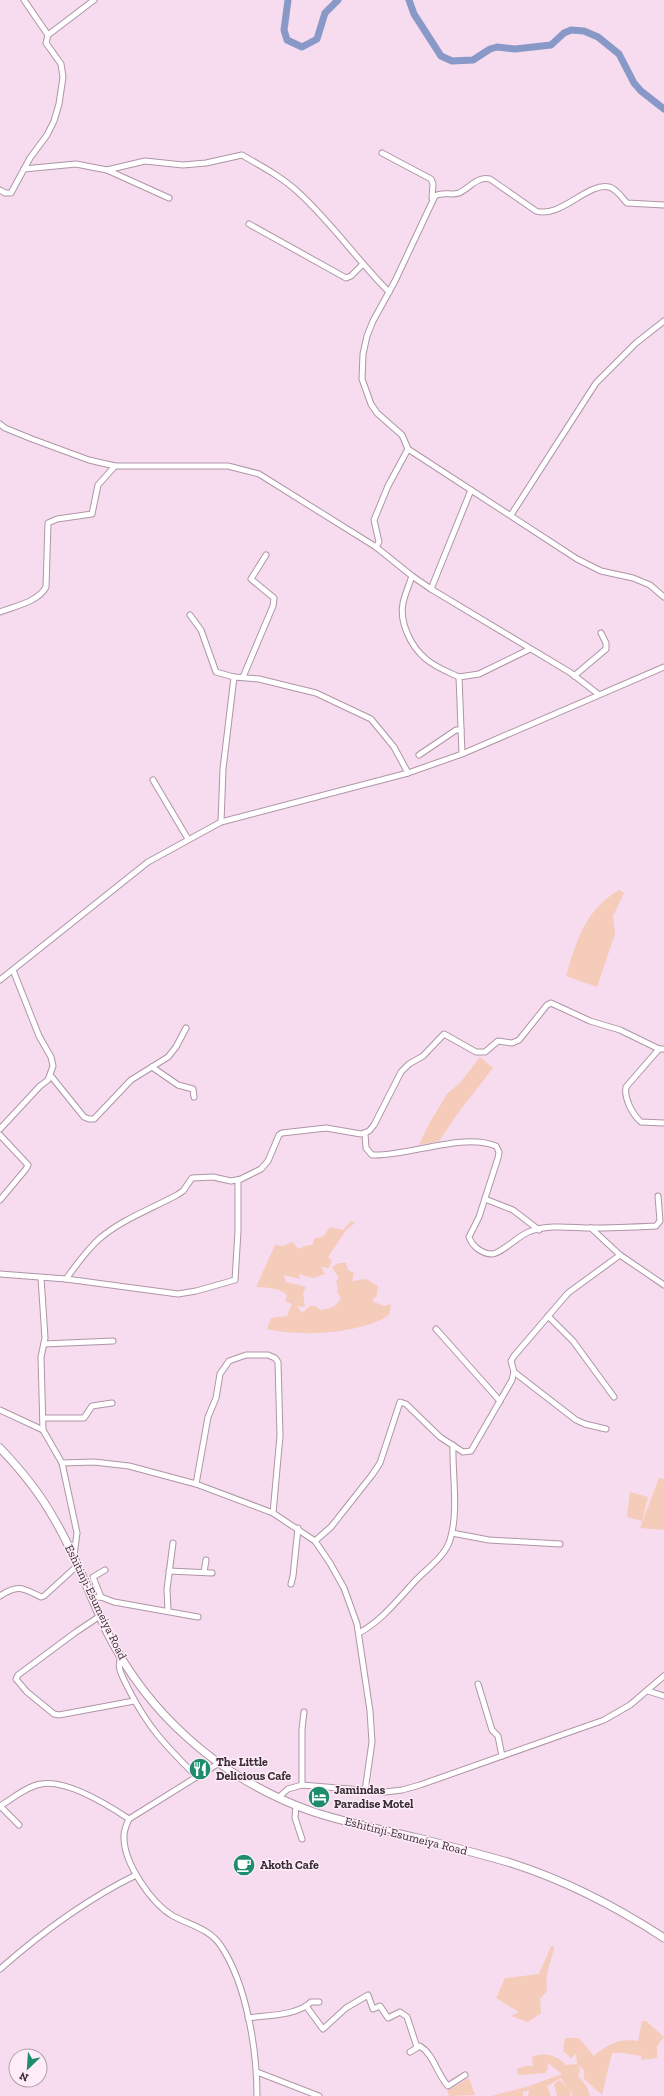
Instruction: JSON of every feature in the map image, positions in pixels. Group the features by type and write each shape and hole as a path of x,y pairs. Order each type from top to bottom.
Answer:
{"highway":[{"name":"Eshitinji-Esumeiya Road","path":"0,1448 38,1493 53,1515 74,1557 100,1616 121,1657 146,1694 166,1718 190,1740 219,1763 296,1805 337,1819 488,1856 537,1872 629,1916 664,1938"}],"street":[{"path":"24,0 48,35"},
{"path":"0,190 5,193 11,193 54,121 59,104 63,77 59,59 46,44 48,35 94,0"},
{"path":"382,153 431,179 433,184 432,200"},
{"path":"107,170 136,162 183,165 206,163 242,155 271,172 297,191 328,222 363,264 389,292"},
{"path":"24,169 76,164 107,170 169,198"},
{"path":"664,205 628,203 613,189 607,186 592,191 551,212 543,213 536,211 490,179 484,178 479,179 456,194 439,193 432,200 367,336 363,354 362,379 370,404 377,413 402,436 408,449 511,514 577,559 601,571 633,578 650,585 664,597"},
{"path":"249,224 346,278 351,276 363,264"},
{"path":"511,514 596,383 636,343 664,321"},
{"path":"0,424 5,428 32,439 89,460 115,466 228,466 259,474 376,547 412,576 574,676 598,694"},
{"path":"376,547 379,542 374,520 388,486 408,449"},
{"path":"0,612 40,596 44,591 46,587 48,523 57,519 92,514 98,485 115,466"},
{"path":"431,588 471,490"},
{"path":"243,677 273,606 274,598 253,583 251,579 266,555"},
{"path":"412,576 403,603 403,622 412,643 425,659 459,677 479,674 530,649"},
{"path":"190,615 201,630 216,672 316,693 371,719 394,747 408,773"},
{"path":"574,676 606,648 606,643 601,633"},
{"path":"0,980 148,862 221,822 408,773 462,754 664,666"},
{"path":"221,822 223,769 234,677"},
{"path":"459,677 462,754"},
{"path":"419,755 456,730 461,730"},
{"path":"154,780 188,839"},
{"path":"0,1128 51,1076 53,1066 51,1057 39,1036 13,970"},
{"path":"66,1279 81,1258 100,1239 114,1229 177,1195 183,1191 192,1178 213,1177 231,1181 238,1180 261,1169 268,1161 279,1136 282,1133 326,1128 356,1134 365,1134 374,1125 402,1072 409,1064 423,1056 441,1035 447,1035 476,1052 485,1052 498,1041 512,1043 519,1040 547,1005 551,1003 590,1021 620,1030 661,1049 626,1087 625,1092 626,1098 641,1122 664,1123"},
{"path":"51,1076 84,1117 89,1119 98,1116 131,1080 168,1057 176,1047 186,1028"},
{"path":"152,1067 178,1085 193,1089 194,1097"},
{"path":"365,1134 366,1148 372,1155 450,1144 474,1143 496,1146 500,1152 485,1199 469,1237 471,1243 484,1252 493,1254 516,1238 532,1230 567,1227 591,1228 656,1226 660,1221 658,1196"},
{"path":"0,1135 28,1165 0,1200"},
{"path":"0,1274 66,1279 178,1294 196,1291 235,1280 238,1231 238,1180"},
{"path":"485,1199 513,1210 539,1230"},
{"path":"591,1228 620,1255 664,1285"},
{"path":"314,1541 331,1527 380,1463 400,1402 406,1404 440,1437 463,1452 471,1451 512,1380 514,1372 511,1361 514,1356 568,1293 620,1255"},
{"path":"41,1278 44,1344 41,1357 43,1430 62,1463 77,1534 74,1557"},
{"path":"548,1316 573,1341 614,1397"},
{"path":"436,1329 500,1401"},
{"path":"44,1344 113,1341"},
{"path":"196,1484 208,1417 216,1398 220,1374 229,1361 246,1355 268,1355 275,1358 278,1362 280,1436 273,1513"},
{"path":"514,1372 576,1420 606,1429"},
{"path":"43,1418 84,1418 93,1405 112,1403"},
{"path":"0,1410 43,1430"},
{"path":"359,1633 372,1626 438,1559 447,1547 452,1533 454,1509 453,1445"},
{"path":"62,1463 94,1462 129,1466 196,1484 273,1513 298,1528 314,1541 330,1563 344,1588 351,1604 359,1633 370,1711 372,1742 364,1791"},
{"path":"291,1584 294,1576 298,1528"},
{"path":"452,1533 489,1540 560,1544"},
{"path":"168,1611 169,1571 173,1543"},
{"path":"204,1572 206,1560"},
{"path":"0,1596 10,1589 22,1588 41,1597 44,1596 77,1566"},
{"path":"101,1597 93,1577 105,1570"},
{"path":"169,1571 212,1573"},
{"path":"92,1598 101,1597 114,1602 198,1617"},
{"path":"100,1616 52,1649 16,1679 27,1692 54,1714 59,1715 134,1701"},
{"path":"121,1657 118,1666 134,1701 160,1740 197,1777"},
{"path":"279,1797 288,1790 302,1785 364,1791 402,1790 604,1720 630,1705 664,1676"},
{"path":"478,1684 492,1730 498,1736 502,1756"},
{"path":"648,1691 664,1696"},
{"path":"302,1785 302,1729 304,1712"},
{"path":"219,1763 129,1819 124,1832 124,1843 136,1875 148,1893 162,1909 210,1934 222,1947 233,1969 248,2018 257,2072 257,2096"},
{"path":"19,1826 0,1806 40,1784 72,1788 129,1819"},
{"path":"296,1805 295,1818 302,1840"},
{"path":"0,1969 29,1944 92,1899 136,1875"},
{"path":"306,2006 323,2029 346,2008 368,1995 373,2009 380,2006 388,2018 400,2012 407,2017 417,2047"},
{"path":"248,2018 292,2012 306,2006 311,2002 319,2002"},
{"path":"410,2052 420,2046 429,2054 438,2072 448,2086 465,2075"},
{"path":"257,2072 318,2096"}],"shaded area":[{"path":"619,890 624,893 613,916 615,934 597,987 566,976 578,938 590,916 608,898"},
{"path":"480,1057 493,1068 458,1113 439,1141 419,1145 429,1124 447,1094 460,1083"},
{"path":"351,1221 355,1223 346,1230 328,1257 332,1260 329,1268 321,1267 325,1274 313,1278 299,1274 300,1279 284,1275 286,1282 306,1287 303,1293 305,1307 297,1306 302,1313 310,1306 316,1306 320,1310 330,1308 337,1304 341,1298 337,1292 338,1289 336,1281 339,1278 332,1267 339,1263 346,1263 348,1270 354,1273 352,1281 366,1279 378,1286 377,1295 372,1301 384,1306 391,1304 389,1315 363,1326 330,1332 296,1333 267,1329 271,1318 287,1316 292,1304 285,1301 287,1295 284,1292 273,1288 256,1287 275,1245 283,1246 293,1242 298,1249 312,1245 315,1238 323,1237 330,1227 343,1230"},
{"path":"659,1478 664,1479 664,1530 640,1528"},
{"path":"630,1492 648,1497 642,1521 627,1517"},
{"path":"551,1946 554,1946 547,1973 547,1991 540,1999 541,2013 528,2022 511,2016 519,2012 496,1998 505,1978 539,1974"},
{"path":"642,2021 646,2021 664,2037 657,2046 657,2058 641,2060 641,2056 612,2053 602,2095 584,2079 584,2070 578,2065 580,2071 578,2076 587,2087 590,2096 573,2096 569,2089 571,2096 557,2096 554,2084 560,2080 567,2087 561,2078 547,2086 551,2096 528,2096 529,2090 514,2094 523,2092 523,2096 491,2096 526,2087 562,2074 548,2063 548,2068 545,2073 519,2075 517,2073 517,2069 525,2066 533,2066 532,2057 537,2055 550,2055 566,2065 577,2064 576,2054 571,2058 563,2051 565,2038 579,2038 594,2056 604,2048 614,2043 626,2040 638,2041"},
{"path":"469,2078 475,2095 449,2096 447,2091"}],"waterway":[{"path":"288,0 284,30 287,40 302,47 317,39 325,13 338,0"},
{"path":"409,0 414,14 441,56 452,61 473,60 490,49 497,47 515,49 551,45 564,33 571,30 584,31 598,37 619,54 634,83 641,91 664,109"}],"place":[{"name":"The Little Delicious Cafe","path":"200,1769"},
{"name":"Jamindas Paradise Motel","path":"319,1797"},
{"name":"Akoth Cafe","path":"244,1865"}]}
